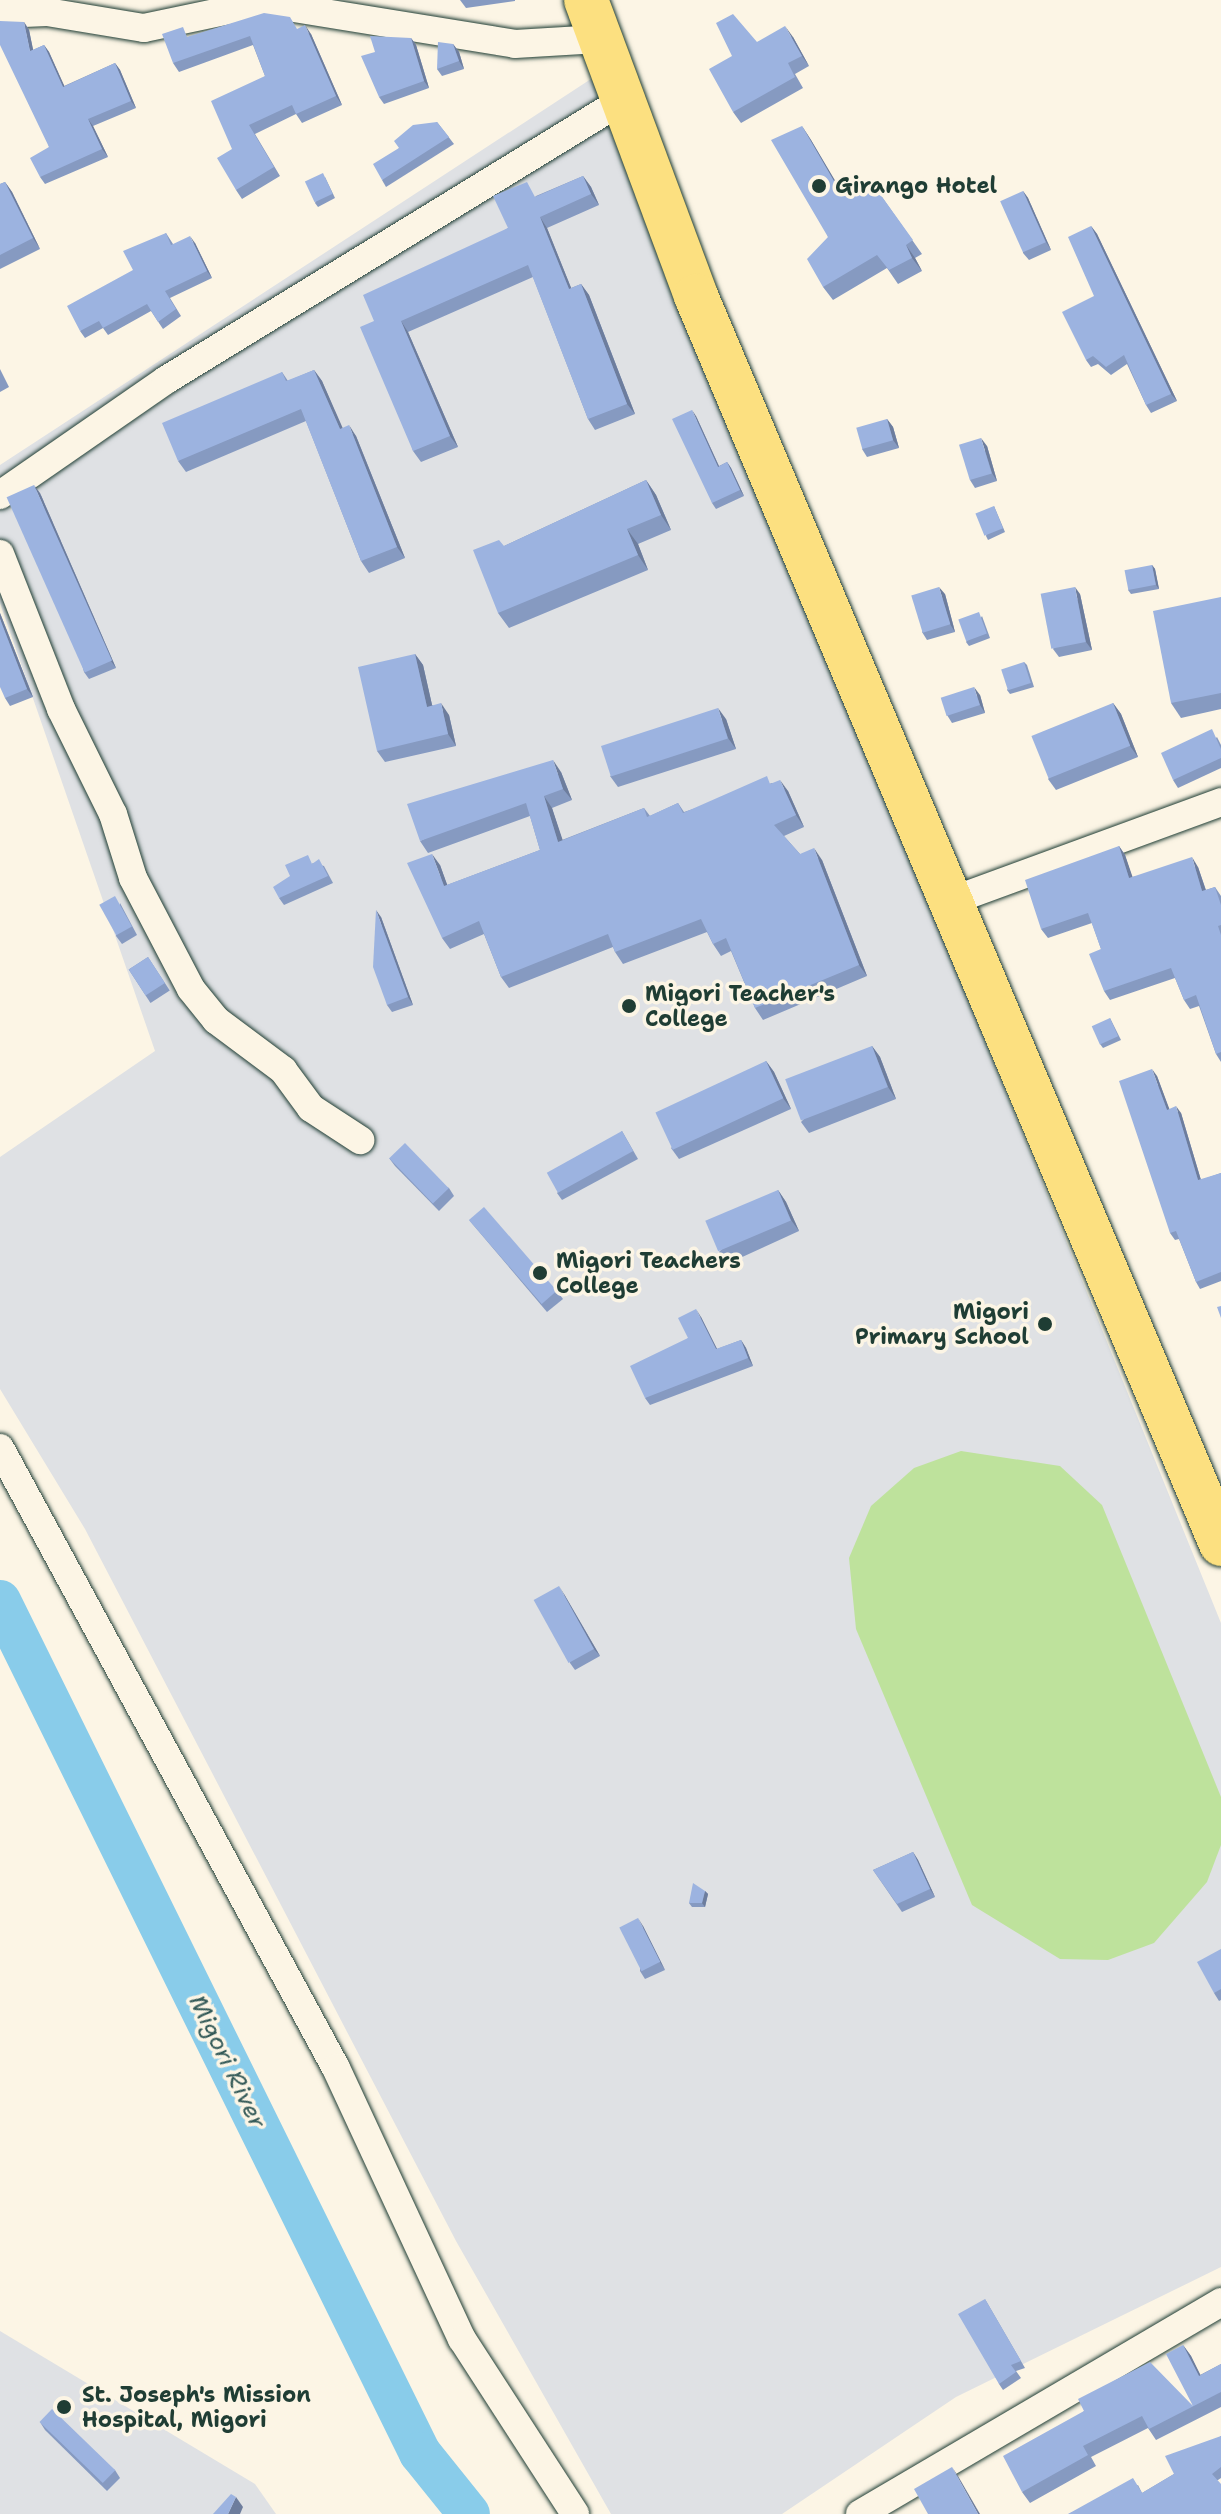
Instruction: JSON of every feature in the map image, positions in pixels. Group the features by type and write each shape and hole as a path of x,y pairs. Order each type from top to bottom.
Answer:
{"highway":[{"path":"592,20 696,296 1221,1544"}],"street":[{"path":"0,14 47,12 144,28 262,1 515,44 592,20"},
{"path":"0,495 166,380 623,100"},
{"path":"0,554 61,709 113,814 133,878 191,989 216,1020 283,1070 317,1114 360,1140"},
{"path":"951,901 1221,802"},
{"path":"0,1448 336,2068 462,2339 575,2514"},
{"path":"860,2514 1221,2302"}],"shaded area":[{"name":"Migori Teachers College","path":"594,77 1221,1623 1221,2267 956,2397 782,2514 611,2514 456,2241 85,1529 0,1389 0,1157 155,1051 0,603 0,465"},
{"name":"St. Joseph's Mission Hospital, Migori","path":"0,2331 255,2484 276,2514 0,2514"}],"green space":[{"path":"961,1451 1060,1466 1102,1505 1221,1797 1221,1845 1207,1882 1154,1943 1108,1960 1060,1959 972,1905 856,1629 849,1558 871,1506 914,1468"}],"building":[{"path":"264,13 290,17 297,29 305,25 336,96 296,114 292,105 249,125 274,167 236,190 217,158 232,149 211,101 265,76 250,36 173,63 162,34 183,27 187,37"},
{"path":"733,14 757,42 785,26 802,56 788,63 795,77 733,112 709,69 732,56 716,23"},
{"path":"0,21 24,22 30,51 44,45 63,87 115,63 131,101 88,119 102,149 40,177 30,158 49,147 0,45"},
{"path":"370,36 411,38 424,81 379,97 361,56 375,52"},
{"path":"438,42 453,44 459,61 437,69"},
{"path":"437,122 449,137 382,180 373,164 399,148 394,141 413,125"},
{"name":"Girango Hotel","path":"802,126 842,195 870,180 913,240 906,245 912,258 889,270 877,255 823,287 807,259 828,237 771,140"},
{"path":"323,173 333,194 315,202 305,181"},
{"path":"583,176 591,194 540,217 569,289 581,284 627,404 588,419 528,265 401,321 450,436 413,451 360,327 374,321 363,295 508,228 493,196 527,182 535,197"},
{"path":"5,182 33,238 0,255 0,184"},
{"path":"1023,191 1046,242 1023,252 1000,201"},
{"path":"1091,226 1171,394 1146,405 1124,355 1106,367 1093,356 1086,360 1062,312 1094,296 1068,237"},
{"path":"166,233 171,245 190,236 207,271 165,291 176,309 158,322 147,304 103,328 99,321 80,331 67,306 133,270 123,251"},
{"path":"314,370 340,429 349,425 397,547 361,561 301,409 178,461 162,423 282,372 286,381"},
{"path":"692,410 718,467 727,462 740,490 712,503 672,419"},
{"path":"887,419 893,440 862,449 856,428"},
{"path":"981,438 992,473 970,480 959,445"},
{"path":"646,480 661,515 627,529 638,555 498,613 473,550 499,540 504,546"},
{"path":"34,485 112,660 85,673 7,497"},
{"path":"994,506 1003,528 984,536 975,513"},
{"path":"1152,565 1156,585 1128,590 1125,570"},
{"path":"939,587 950,624 923,633 911,595"},
{"path":"1075,587 1086,642 1051,649 1041,594"},
{"path":"1221,597 1221,693 1171,703 1153,611"},
{"path":"979,612 987,634 966,641 958,620"},
{"path":"0,619 27,689 5,698 0,687"},
{"path":"415,654 427,707 441,703 448,734 377,751 358,667"},
{"path":"1024,662 1031,683 1008,690 1001,669"},
{"path":"974,687 980,705 947,716 941,698"},
{"path":"1113,703 1130,746 1049,779 1031,736"},
{"path":"718,708 728,738 611,776 601,746"},
{"path":"1212,729 1221,749 1221,758 1173,780 1161,753"},
{"path":"553,760 563,789 544,796 558,842 644,808 647,817 678,803 683,813 767,776 770,784 780,780 796,815 774,825 800,854 814,848 859,965 755,1008 726,938 713,944 701,919 615,952 608,934 501,977 479,921 442,938 407,863 432,854 444,886 540,850 526,803 420,841 407,804"},
{"path":"1119,846 1129,878 1192,857 1202,891 1215,887 1221,905 1221,925 1218,926 1221,935 1221,1052 1216,1054 1196,995 1184,1000 1171,968 1104,991 1089,954 1101,949 1088,913 1041,929 1025,880"},
{"path":"308,855 312,864 319,859 328,876 279,898 273,887 290,876 285,865"},
{"path":"115,896 132,927 116,935 99,905"},
{"path":"376,910 408,997 387,1005 373,967"},
{"path":"148,957 165,983 146,996 129,970"},
{"path":"1110,1018 1118,1036 1100,1044 1092,1026"},
{"path":"872,1046 888,1087 801,1120 785,1079"},
{"path":"766,1061 783,1098 673,1150 655,1113"},
{"path":"1152,1069 1167,1110 1176,1106 1198,1180 1221,1173 1221,1272 1196,1282 1176,1231 1170,1233 1119,1081"},
{"path":"622,1131 633,1151 558,1193 547,1173"},
{"path":"405,1143 449,1188 433,1204 389,1158"},
{"path":"778,1190 791,1220 718,1251 705,1221"},
{"path":"484,1207 557,1291 542,1304 469,1220"},
{"path":"696,1309 716,1349 741,1340 748,1358 645,1398 630,1366 688,1338 678,1318"},
{"path":"559,1586 594,1649 569,1663 534,1600"},
{"path":"913,1852 930,1889 897,1904 873,1870"},
{"path":"693,1883 705,1891 702,1903 689,1903"},
{"path":"638,1918 660,1962 642,1971 619,1928"},
{"path":"1221,1949 1221,1989 1214,1993 1197,1962"},
{"path":"985,2299 1021,2361 1011,2365 1016,2372 999,2384 958,2314"},
{"path":"1183,2345 1199,2376 1221,2364 1221,2392 1149,2429 1142,2416 1083,2446 1088,2455 1022,2492 1003,2456 1084,2411 1078,2399 1150,2362 1193,2406 1166,2354"},
{"path":"52,2409 115,2470 103,2483 39,2422"},
{"path":"1221,2436 1221,2467 1212,2474 1221,2484 1221,2514 1068,2514 1133,2478 1142,2493 1174,2474 1165,2456"},
{"path":"952,2467 978,2514 928,2514 914,2489"},
{"path":"231,2494 236,2497 228,2514 213,2514"}],"waterway":[{"name":"Migori River","path":"0,1601 420,2453 469,2514"}],"place":[{"name":"Girango Hotel","path":"819,186"},
{"name":"Migori Teacher's College","path":"629,1006"},
{"name":"Migori Teachers College","path":"540,1273"},
{"name":"Migori Primary School","path":"1045,1324"},
{"name":"St. Joseph's Mission Hospital, Migori","path":"64,2407"}]}
